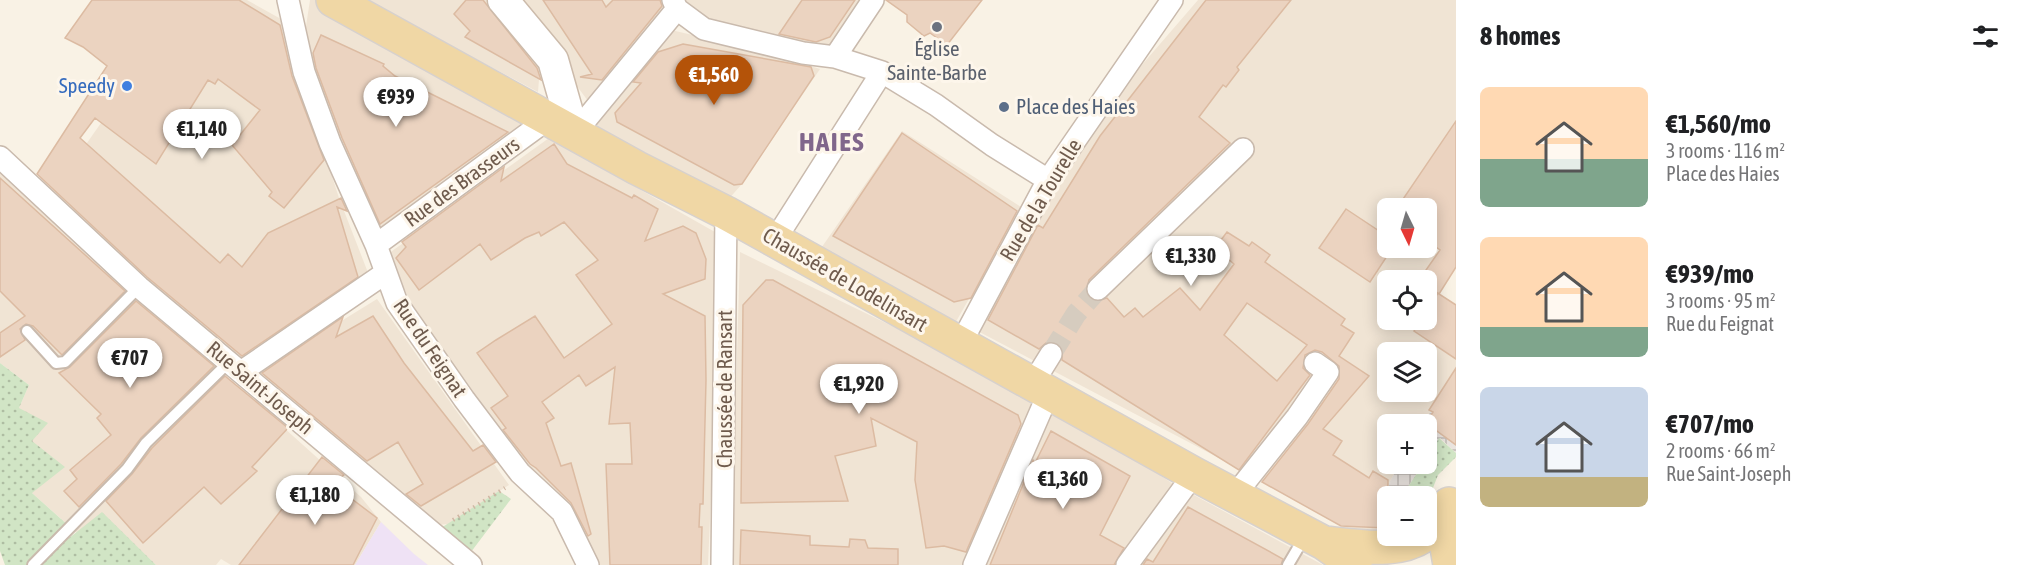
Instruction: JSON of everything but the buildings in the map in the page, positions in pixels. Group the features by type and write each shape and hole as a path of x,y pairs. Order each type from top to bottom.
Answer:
{"main road":[{"name":"Chaussée de Lodelinsart","path":"333,0 561,126 726,213 1234,496 1315,538 1355,565"},
{"path":"503,0 553,60 561,126"},
{"path":"1437,519 1453,499"},
{"path":"1450,565 1445,535 1453,499"},
{"path":"1315,538 1377,545"}],"street":[{"name":"Rue du Feignat","path":"288,0 304,72 326,133 376,245 384,274 404,313 464,399 524,476 562,512 588,565"},
{"path":"835,57 873,0"},
{"name":"Rue de la Tourelle","path":"960,345 1048,180 1172,0"},
{"name":"Rue des Brasseurs","path":"376,245 561,126 675,5"},
{"path":"675,5 704,28 803,53 835,57 882,72 1048,180"},
{"path":"775,240 882,72"},
{"path":"1098,289 1243,149"},
{"name":"Rue Saint-Joseph","path":"0,157 139,287 471,565"},
{"name":"Chaussée de Ransart","path":"722,565 726,213"},
{"path":"235,367 384,274"},
{"path":"974,565 1041,387 1051,354"},
{"path":"1234,496 1297,417 1328,372 1315,363"},
{"path":"1127,565 1194,474"}],"lane":[{"path":"27,331 56,363 65,362 139,287"},
{"path":"33,565 127,469 146,444 235,367"},
{"path":"1288,565 1315,538"}],"path":[{"path":"433,533 524,476"}],"shaded area":[{"path":"217,0 247,0 281,19 339,198 372,283 241,365 45,191 75,160 108,113"},
{"path":"310,0 322,0 515,109 522,129 386,237 355,189 301,59"},
{"path":"365,0 489,0 540,67 538,92"},
{"path":"513,0 672,0 591,105"},
{"path":"682,0 870,0 834,53 687,17"},
{"path":"1198,0 1456,0 1456,121 1404,198 1377,198 1377,258 1436,258 1430,270 1377,270 1377,330 1437,330 1437,295 1456,337 1456,370 1437,401 1437,342 1377,342 1377,402 1436,402 1429,414 1377,414 1377,474 1394,474 1388,486 1377,486 1377,540 1340,525 1215,456 970,327 1122,88"},
{"path":"671,30 757,50 820,69 742,184 726,202 591,127"},
{"path":"902,131 1021,207 953,327 815,257"},
{"path":"549,138 722,236 708,565 587,565 425,333 388,254"},
{"path":"0,157 221,364 224,374 361,497 381,522 355,565 231,565 221,559 216,565 156,565 102,513 77,533 32,493 31,441 19,408 29,385 0,363"},
{"path":"740,252 1040,398 965,565 731,565"},
{"path":"377,299 509,485 448,524 437,525 254,375"},
{"path":"1456,370 1456,453 1440,438 1437,443 1437,414 1429,414"},
{"path":"1055,403 1173,484 1118,565 982,565"},
{"path":"1394,474 1416,474 1409,486 1388,486"},
{"path":"1192,494 1323,565 1142,565"},
{"path":"381,522 414,554 428,565 355,565"}],"green space":[{"path":"0,363 29,385 19,408 48,423 32,441 65,467 32,493 70,527 38,565 5,565 0,551"},
{"path":"1439,438 1456,453 1456,457 1438,475 1434,486 1409,486 1416,474 1437,474 1437,441"},
{"path":"499,491 511,499 471,552 441,528"},
{"path":"102,512 156,565 41,565 64,542"}],"tunnel":[{"path":"1051,354 1076,314 1098,289"}],"place":[{"name":"Église Sainte-Barbe","path":"937,27"},
{"name":"Speedy","path":"127,86"},
{"name":"Place des Haies","path":"1004,107"}],"district":[{"name":"HAIES","path":"832,142"}]}
